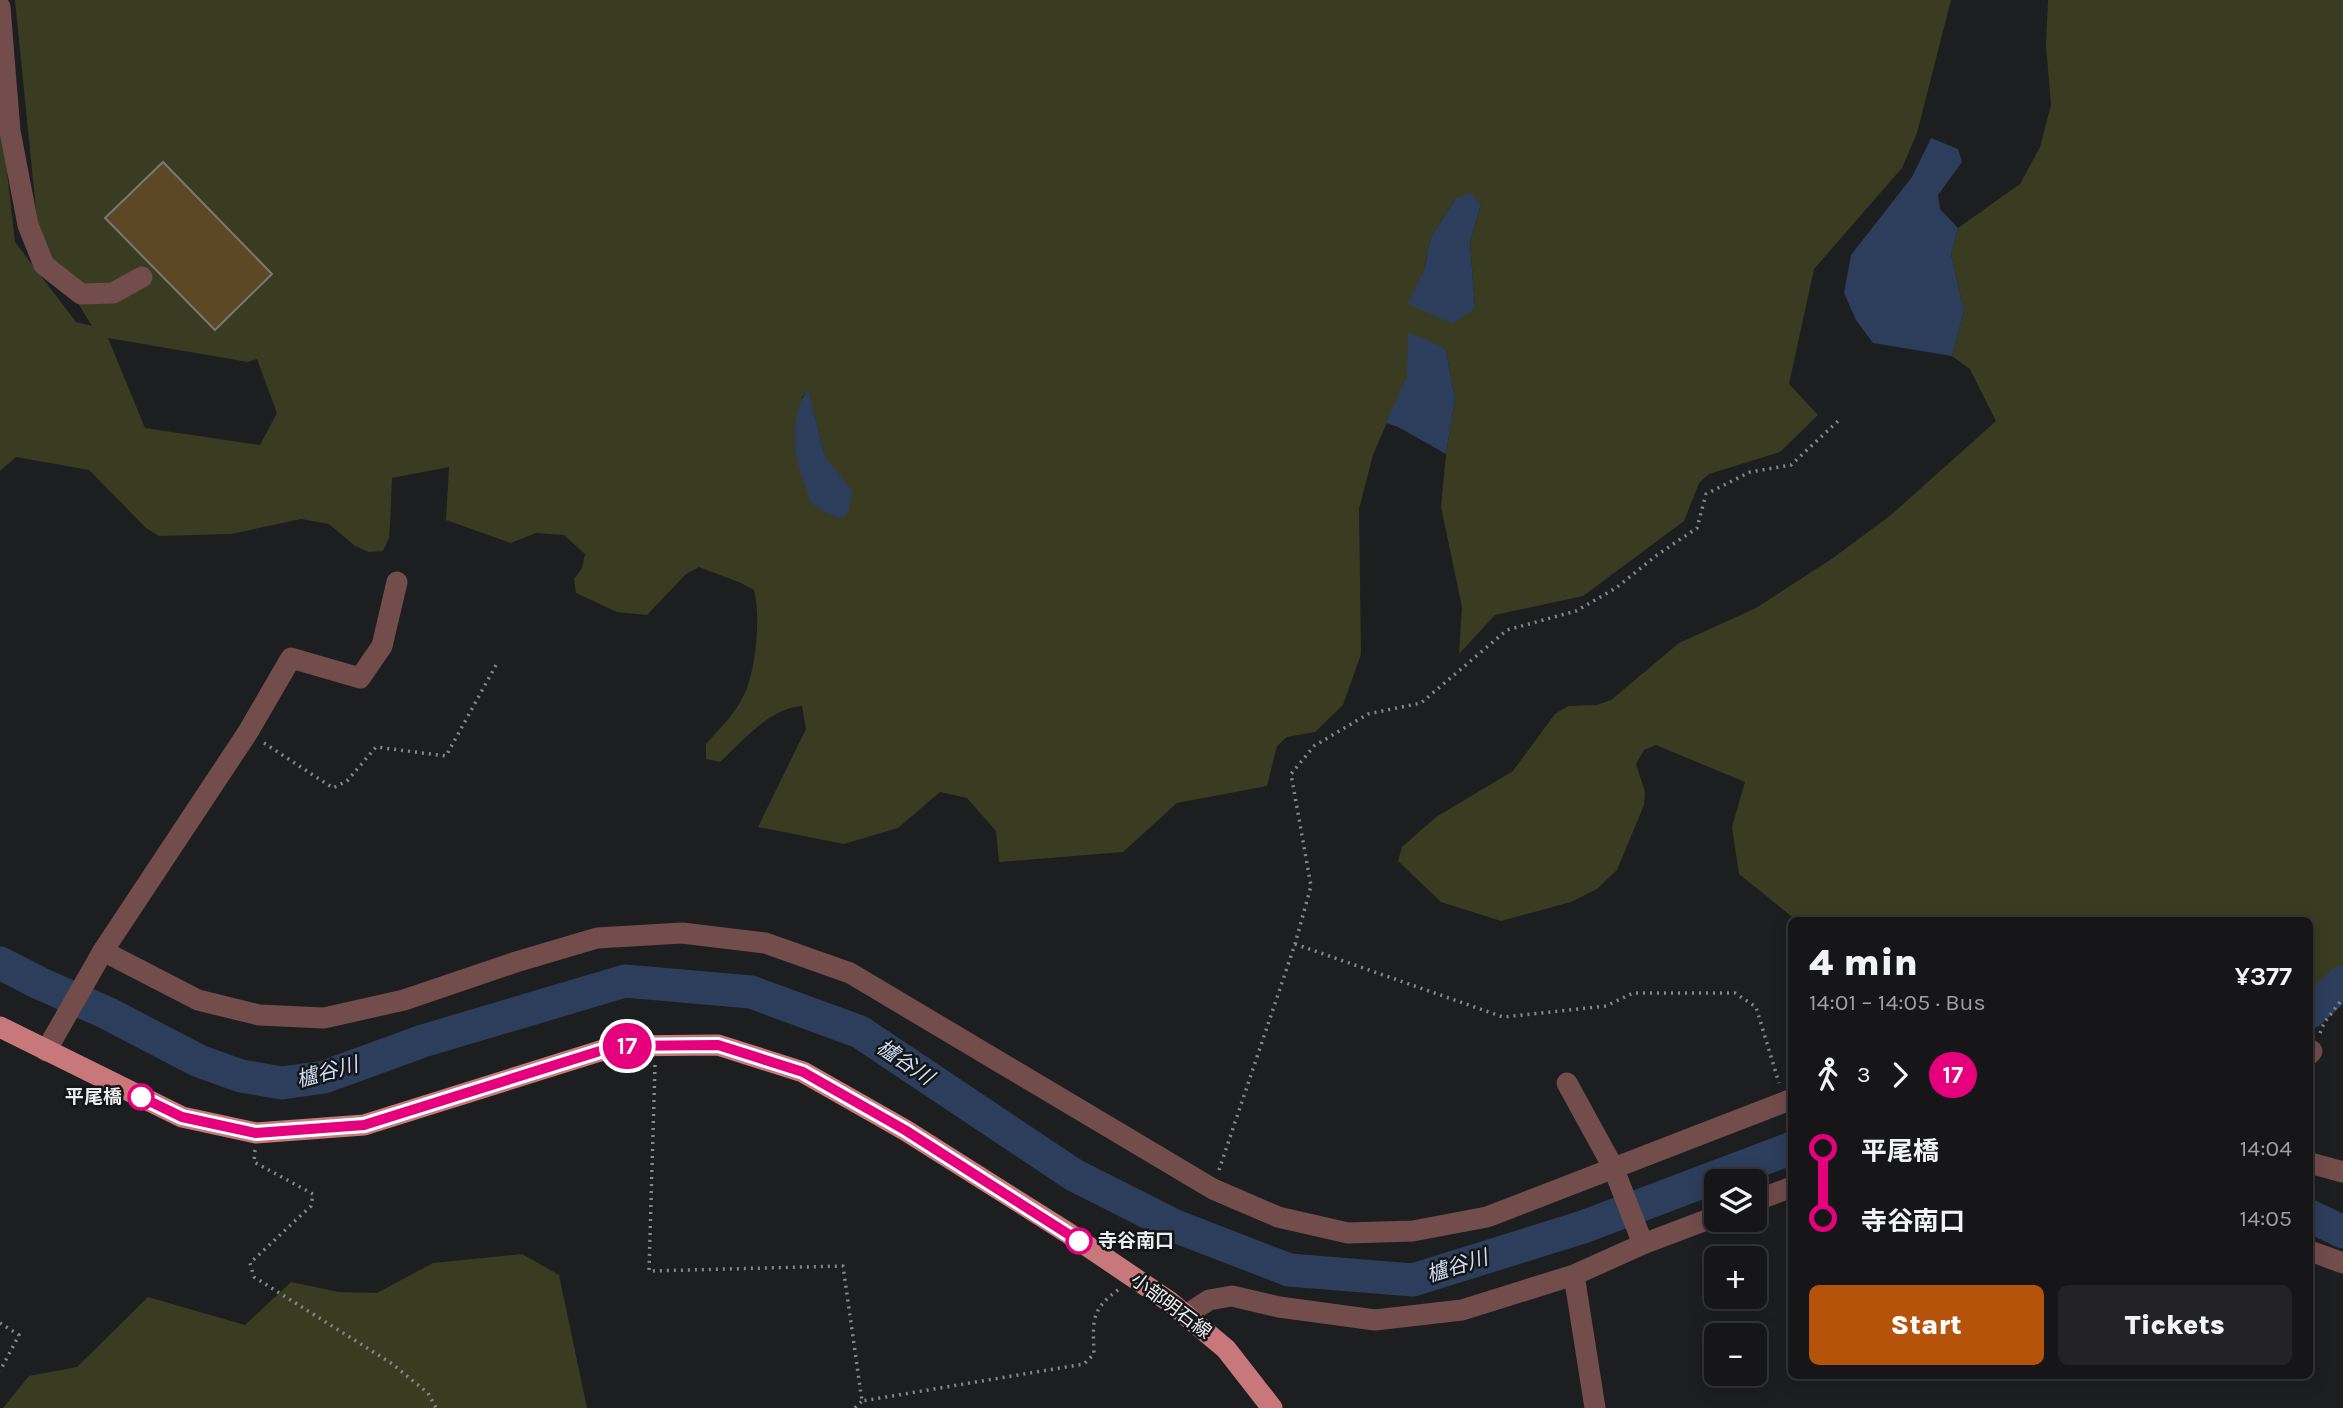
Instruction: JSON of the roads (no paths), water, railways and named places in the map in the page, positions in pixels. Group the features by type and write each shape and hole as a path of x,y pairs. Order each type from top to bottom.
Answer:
{"main road":[{"name":"小部明石線","path":"0,1027 50,1044 182,1117 256,1133 364,1125 616,1046 718,1045 803,1072 905,1130 1136,1278 1226,1349 1272,1408"}],"street":[{"path":"0,7 10,131 28,225 44,265 80,294 113,293 142,277"},
{"path":"50,1044 103,951 248,732 290,658 360,678 382,646 397,582"},
{"path":"103,951 198,1000 259,1015 324,1018 404,1000 516,962 597,939 681,933 765,943 850,973 1213,1189 1278,1217 1348,1233 1413,1231 1487,1217 1788,1099"},
{"path":"1567,1083 1614,1167 1643,1244"},
{"path":"2313,1164 2343,1172"},
{"path":"1767,1196 1788,1189"},
{"path":"1186,1315 1209,1300 1231,1296 1279,1307 1375,1320 1462,1310 1574,1275 1643,1244 1704,1221"},
{"path":"2313,1252 2343,1263"},
{"path":"1574,1275 1595,1408"}],"water":[{"path":"1931,138 1958,149 1962,162 1938,195 1940,209 1958,228 1951,254 1964,311 1952,356 1873,343 1856,320 1844,293 1851,255 1912,177"},
{"path":"1470,193 1481,204 1470,242 1475,308 1453,324 1408,304 1425,267 1430,239 1456,198"},
{"path":"1408,333 1446,350 1455,399 1446,454 1386,423 1407,376"},
{"path":"808,389 825,457 852,490 846,516 838,518 814,505 801,474 795,436 798,411"}],"waterway":[{"name":"櫨谷川","path":"0,963 107,1013 199,1061 241,1076 282,1083 324,1077 423,1041 625,981 751,992 860,1032 1074,1175 1175,1226 1289,1270 1413,1280 1583,1227 1788,1150"},
{"path":"2313,1009 2343,982"},
{"name":"櫨谷川","path":"2313,1217 2343,1232"}],"place":[{"name":"平尾橋","path":"141,1097"},
{"name":"寺谷南口","path":"1079,1241"}]}
